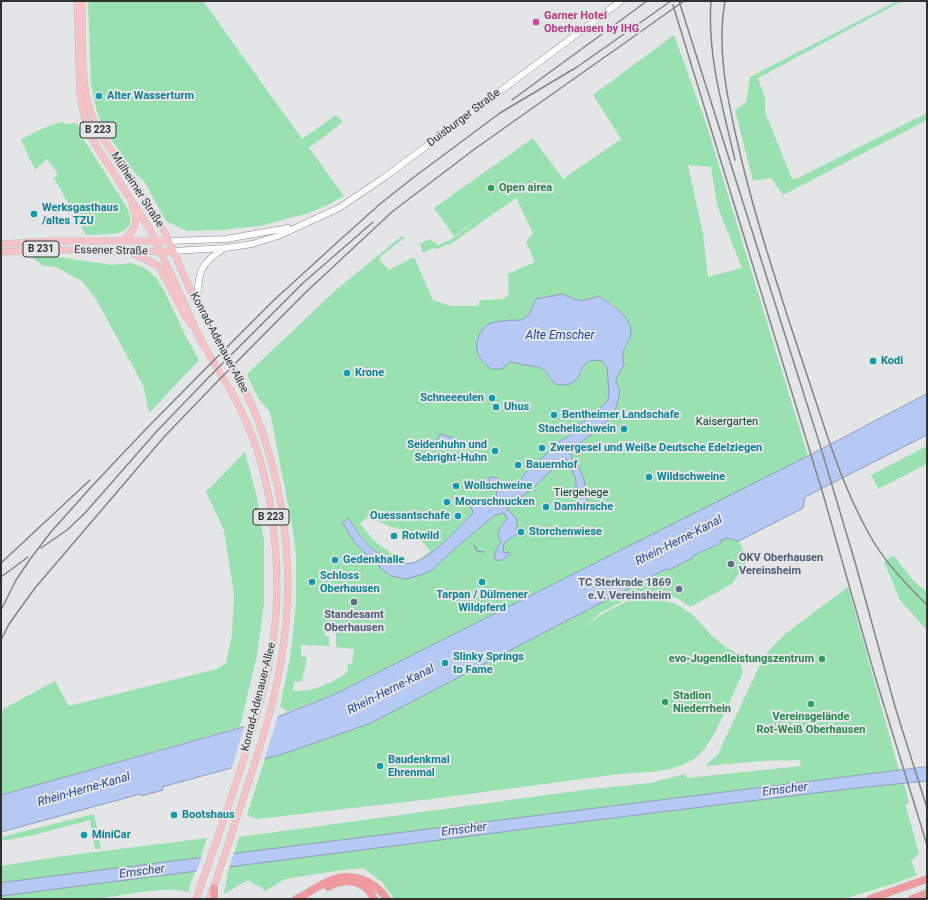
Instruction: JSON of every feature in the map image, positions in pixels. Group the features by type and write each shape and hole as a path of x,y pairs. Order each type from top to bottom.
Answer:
{"highway":[{"path":"296,899 330,880 349,876 361,878 372,884 387,899"},
{"path":"870,899 927,879"},
{"path":"307,899 330,886 347,881 356,882 364,886 374,899"},
{"path":"214,888 214,899"},
{"path":"912,899 927,893"}],"main road":[{"name":"Mülheimer Straße","path":"77,1 80,97 85,119 94,142 150,229 155,240"},
{"name":"Mülheimer Straße","path":"82,1 85,88 91,114 104,140 152,210 169,240"},
{"name":"Duisburger Straße","path":"173,251 225,248 252,244 267,240 339,208 370,188 621,1"},
{"path":"121,241 131,234 136,221 136,216 130,198"},
{"name":"Duisburger Straße","path":"169,240 211,240 232,238 302,225"},
{"name":"Konrad-Adenauer-Allee","path":"155,240 195,330 232,393 254,442 260,459 270,506 275,553 277,594 274,634 258,710 218,839 196,899"},
{"name":"Essener Straße","path":"1,244 48,241 169,240"},
{"name":"Konrad-Adenauer-Allee","path":"169,240 197,301 236,371 261,428 267,447 285,527 288,578 287,612 283,650 270,708 253,768 214,888 209,899"},
{"path":"197,301 198,279 202,269 211,257 225,248"},
{"name":"Essener Straße","path":"1,252 49,249 99,252 173,251"},
{"path":"130,252 152,262 160,268 186,317 195,330"},
{"path":"254,442 267,447"},
{"path":"220,831 233,830"}],"green space":[{"path":"88,1 203,1 302,139 336,115 343,122 309,148 344,196 326,206 308,213 260,226 222,230 187,231 166,221 144,181 135,173 104,130 97,111 91,85"},
{"path":"897,1 902,1 758,78 765,98 765,112 792,179 798,178 927,113 927,120 783,195 771,178 753,181 735,110 746,102 750,77"},
{"name":"Kaisergarten","path":"674,35 706,123 808,456 333,695 287,712 280,706 290,659 296,605 296,554 292,525 270,412 258,398 247,375 336,290 402,236 405,237 379,259 389,270 414,257 433,300 451,306 478,306 480,300 504,299 509,294 508,274 535,262 526,242 533,233 516,198 452,243 437,249 432,248 423,253 420,244 429,239 438,245 450,240 485,214 454,236 434,208 533,138 563,179 621,139 593,95","holes":["688,165 711,167 717,205 742,268 708,277 703,234","562,294 576,300 587,300 598,296 614,305 628,323 629,341 622,355 624,366 618,374 616,380 619,390 614,413 577,444 531,490 507,507 504,513 495,515 433,569 406,579 391,576 365,552 343,523 359,533 369,546 384,556 407,564 420,560 444,542 473,513 470,507 484,501 487,503 495,496 518,485 525,473 557,443 574,431 607,402 610,391 609,380 603,361 588,361 581,374 550,380 545,370 530,365 510,362 504,367 486,325 501,321 519,321 525,319 530,314 532,306 543,296 555,296","368,517 391,527 414,532 430,551 420,559 411,563 403,562 373,540 360,523","326,628 336,628 336,647 354,649 352,664 348,664 347,672 344,675 330,683 309,690 293,691 294,682 302,681 307,657 301,656 301,645 329,646 329,636 325,636"]},
{"path":"63,122 64,124 77,123 82,137 126,206 130,216 130,224 126,229 112,234 86,235 54,178 58,174 47,159 35,170 21,140 41,129"},
{"path":"52,256 112,265 131,263 145,268 156,278 164,290 186,337 199,360 149,413 143,385 97,301 83,282 56,267 43,266 32,257"},
{"path":"927,446 927,464 878,489 871,475"},
{"path":"245,452 257,498 264,541 264,603 257,655 240,727 1,795 1,724 3,709 55,681 69,706 217,669 226,663 232,634 234,595 224,530 206,492"},
{"path":"727,538 739,541 748,560 732,584 690,607 679,599 663,594 637,594 600,613 586,626 602,614 637,596 649,597 676,604 693,615 712,636 724,646 737,653 743,672 728,705 709,742 702,752 687,763 678,767 659,771 620,774 431,799 257,819 247,815 265,759 371,723 666,569 721,543 720,541"},
{"path":"892,556 895,557 913,580 927,592 927,630 900,600 884,562"},
{"path":"848,587 899,770 234,854 239,837 583,790 650,783 685,774 687,778 801,766 800,760 761,761 705,766 718,754 764,656 785,634"},
{"path":"904,784 909,803 905,804 919,853 911,861 917,875 843,899 394,899 382,882 363,868 285,879 266,891 248,880 224,894 229,866 856,788"},
{"path":"94,814 101,848 95,849 90,820 30,836 1,841 1,837"},
{"path":"207,838 200,858 1,883 1,866 71,855"},
{"path":"195,871 188,892 167,890 94,899 1,899 1,896"}],"water":[{"name":"Alte Emscher","path":"562,294 579,300 587,300 598,296 608,302 624,316 628,321 631,333 623,353 624,366 618,374 616,380 619,389 619,399 616,408 609,419 599,429 571,451 572,460 578,465 584,480 587,502 584,505 576,497 575,477 567,459 561,461 531,490 507,507 517,519 517,534 504,543 504,553 509,552 510,554 505,558 501,560 494,559 496,550 501,542 498,532 507,518 504,513 495,515 433,569 424,574 406,579 391,576 355,543 343,523 348,518 368,545 379,553 390,559 407,564 420,560 444,542 473,513 470,504 481,500 487,503 497,495 496,490 488,478 497,478 506,486 513,487 518,485 525,473 554,447 556,443 569,436 581,423 599,410 608,400 609,391 607,368 603,361 594,360 588,362 576,380 571,384 558,385 553,382 546,371 541,368 510,362 503,369 491,369 478,355 477,343 479,335 485,326 495,322 522,320 530,313 536,299"},
{"name":"Rhein-Herne-Kanal","path":"927,394 927,435 805,497 803,508 739,541 727,538 720,541 721,543 692,556 693,558 669,570 666,569 371,723 286,753 162,787 163,790 141,796 140,794 1,832 1,795 275,718 333,695 808,456"},
{"path":"442,434 452,438 454,442 452,445 437,445 434,448 431,445"},
{"name":"Emscher","path":"927,767 927,781 856,788 596,820 1,896 1,883"}],"pier":[{"path":"278,715 264,761 231,770 245,724"},
{"path":"234,852 229,868 196,873 202,856"}],"waterway":[{"path":"474,545 477,551 484,552"}],"railway":[{"path":"512,100 647,1"},
{"path":"1,610 16,580 31,558 50,533 92,486 145,430 273,301 331,248 380,204 500,113 577,67 671,1"},
{"path":"679,1 820,445 855,562 896,710 927,808"},
{"path":"1,640 9,624 35,588 164,437 305,293 393,211 476,148 684,1"},
{"path":"711,1 711,41 717,81 735,160"},
{"path":"725,1 722,52 729,103 742,160 768,254 835,459 860,518 880,552 894,570 927,605"},
{"path":"673,5 823,494 874,673 927,845"},
{"path":"41,548 67,530 85,513 157,431 209,377 303,283 373,222"},
{"path":"1,563 90,480"},
{"path":"1,577 28,557"}],"place":[{"name":"Garner Hotel Oberhausen by IHG","path":"536,22"},
{"name":"Alter Wasserturm","path":"99,96"},
{"name":"Open airea","path":"491,188"},
{"name":"Werksgasthaus /altes TZU","path":"34,214"},
{"name":"Kodi","path":"873,361"},
{"name":"Krone","path":"347,373"},
{"name":"Schneeeulen","path":"492,398"},
{"name":"Uhus","path":"496,407"},
{"name":"Bentheimer Landschafe","path":"554,415"},
{"name":"Stachelschwein","path":"624,429"},
{"name":"Zwergesel und Weiße Deutsche Edelziegen","path":"542,448"},
{"name":"Seidenhuhn und Sebright-Huhn","path":"495,451"},
{"name":"Bauernhof","path":"518,465"},
{"name":"Wildschweine","path":"649,477"},
{"name":"Wollschweine","path":"456,486"},
{"name":"Moorschnucken","path":"447,502"},
{"name":"Damhirsche","path":"546,507"},
{"name":"Ouessantschafe","path":"458,516"},
{"name":"Storchenwiese","path":"521,532"},
{"name":"Rotwild","path":"394,536"},
{"name":"Gedenkhalle","path":"335,560"},
{"name":"OKV Oberhausen Vereinsheim","path":"731,564"},
{"name":"Schloss Oberhausen","path":"312,582"},
{"name":"Tarpan / Dülmener Wildpferd","path":"482,582"},
{"name":"TC Sterkrade 1869 e.V. Vereinsheim","path":"679,589"},
{"name":"Standesamt Oberhausen","path":"354,602"},
{"name":"evo-Jugendleistungszentrum","path":"822,659"},
{"name":"Slinky Springs to Fame","path":"445,663"},
{"name":"Stadion Niederrhein","path":"665,702"},
{"name":"Vereinsgelände Rot-Weiß Oberhausen","path":"811,704"},
{"name":"Baudenkmal Ehrenmal","path":"380,766"},
{"name":"Bootshaus","path":"174,815"},
{"name":"MiniCar","path":"84,835"}],"park label":[{"name":"Tiergehege","path":"581,493"}]}
